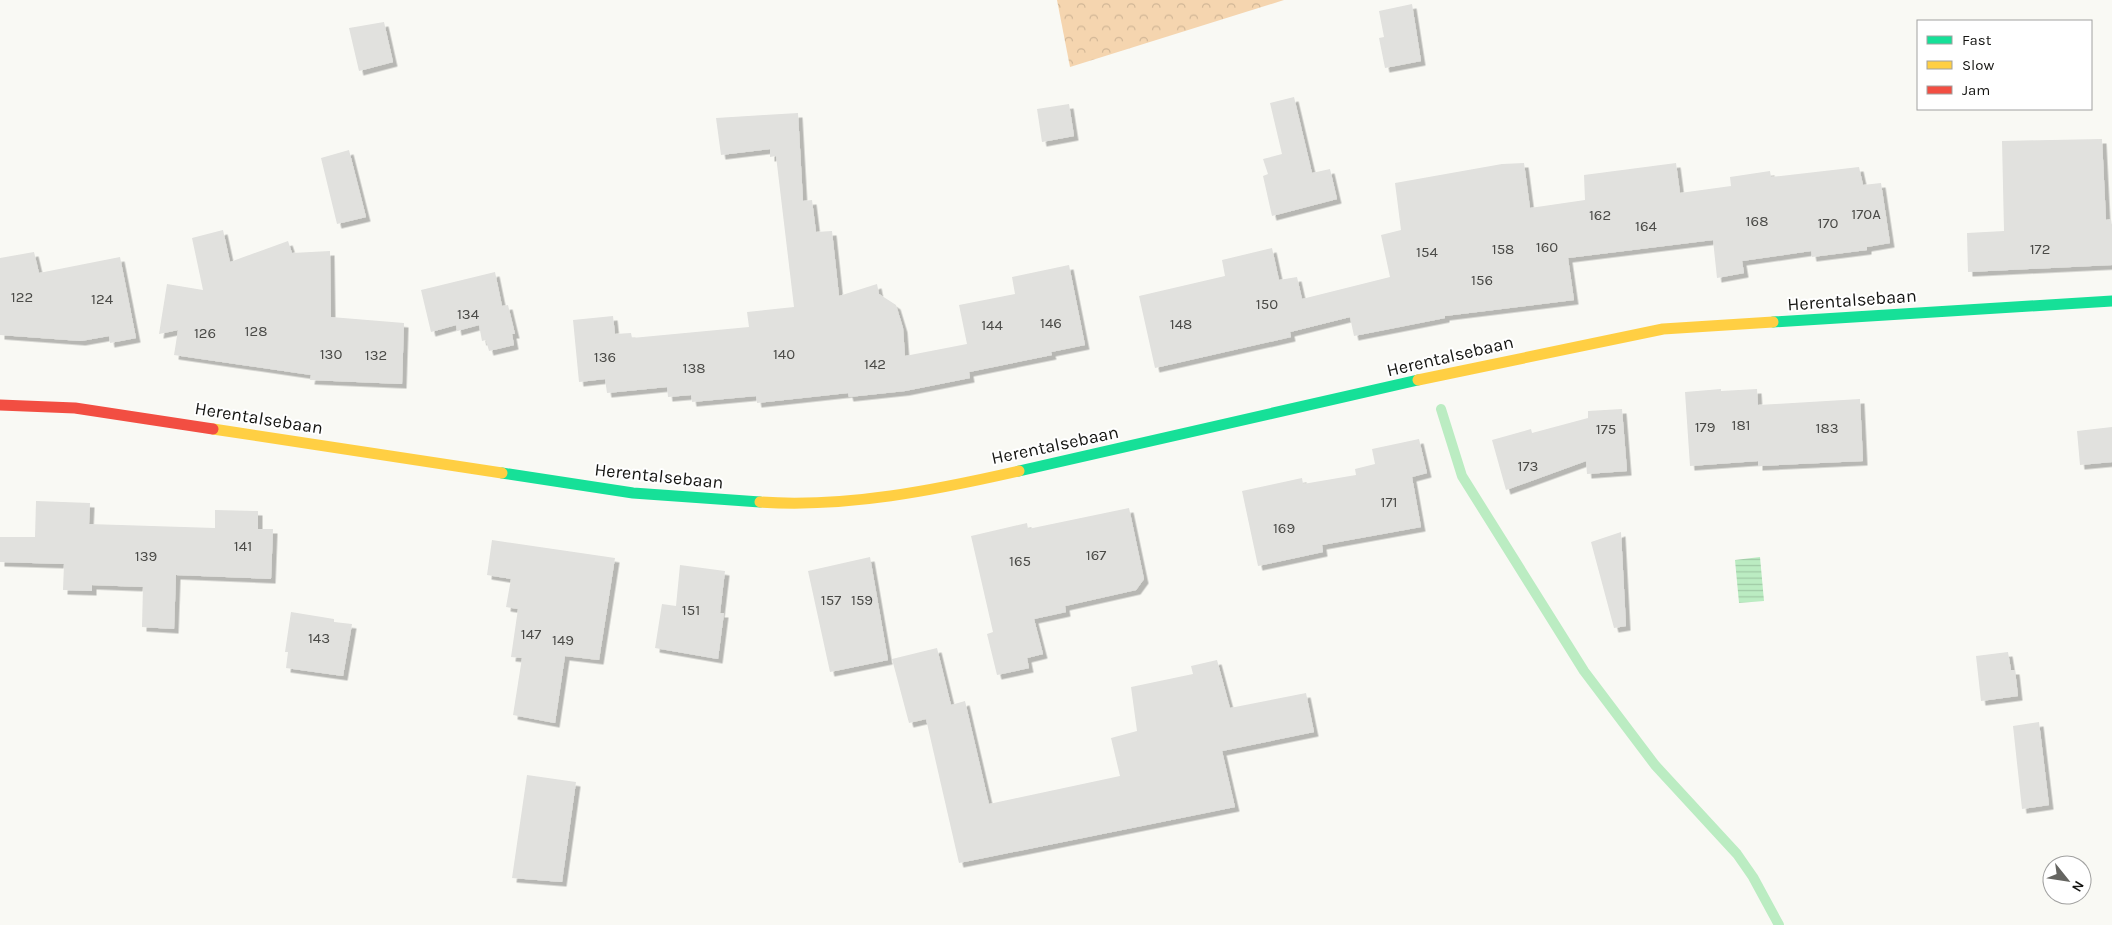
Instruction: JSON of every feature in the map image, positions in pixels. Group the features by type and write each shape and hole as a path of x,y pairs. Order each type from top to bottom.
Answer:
{"street":[{"name":"Herentalsebaan","path":"0,405 75,408 633,493 779,503 848,501 919,491 1004,474 1491,363 1663,329 2112,301"}],"green space":[{"path":"1057,0 1284,0 1070,67"}],"shaded area":[{"path":"1760,557 1764,601 1739,603 1735,560"}],"building":[{"path":"1412,4 1421,61 1385,68 1379,38 1384,37 1379,11"},
{"path":"384,22 393,62 359,71 349,28"},
{"path":"1294,97 1312,173 1330,169 1337,199 1272,216 1263,176 1268,174 1263,159 1282,154 1270,103"},
{"path":"1069,104 1074,136 1042,142 1037,109"},
{"path":"798,113 803,201 812,200 816,232 832,231 839,296 877,284 879,294 896,305 903,328 905,356 967,344 959,305 1015,294 1012,277 1069,265 1085,345 1051,352 1052,355 969,372 970,378 905,391 849,397 848,393 757,403 756,396 692,402 691,395 668,397 667,387 607,393 605,379 579,382 573,320 613,316 615,334 631,333 632,338 749,327 747,312 794,307 776,156 770,157 770,149 721,155 716,118"},
{"path":"2102,139 2106,220 2111,219 2112,226 2112,265 1968,272 1967,233 2004,231 2002,141"},
{"path":"349,150 366,217 337,224 321,158"},
{"path":"1524,163 1530,208 1585,200 1584,175 1676,163 1680,193 1731,186 1730,177 1770,171 1771,177 1859,167 1863,185 1881,183 1890,243 1867,247 1867,250 1812,257 1811,251 1742,261 1744,273 1717,278 1713,240 1568,258 1574,300 1445,316 1445,318 1354,336 1350,317 1290,332 1291,337 1155,368 1139,296 1225,276 1222,260 1272,248 1279,280 1297,277 1302,299 1390,277 1381,235 1401,230 1395,183 1502,164"},
{"path":"223,230 230,262 288,241 292,253 330,251 331,317 404,323 402,384 310,380 311,375 174,355 178,330 159,334 167,284 203,290 192,238"},
{"path":"34,252 39,273 120,257 136,338 110,343 109,336 81,341 0,335 0,258"},
{"path":"495,272 502,306 508,305 515,334 512,334 514,345 489,351 486,340 482,341 479,325 457,331 456,325 431,332 421,290"},
{"path":"1721,389 1721,391 1757,389 1758,405 1860,399 1863,461 1758,466 1758,461 1690,466 1685,392"},
{"path":"1622,409 1627,471 1587,474 1586,461 1506,490 1492,440 1531,429 1532,433 1588,418 1588,411"},
{"path":"2112,427 2112,462 2080,465 2077,431"},
{"path":"1419,439 1427,473 1412,477 1421,527 1322,545 1323,552 1258,566 1242,491 1302,478 1303,484 1356,475 1355,469 1375,464 1372,449"},
{"path":"36,501 90,503 89,524 215,528 215,510 258,511 258,529 273,529 271,579 176,575 174,629 142,627 143,587 92,585 92,591 63,590 64,564 0,562 0,537 35,537"},
{"path":"1129,508 1144,579 1136,590 1065,606 1066,612 1034,619 1043,654 1027,658 1029,668 997,675 987,634 993,632 971,536 1027,523 1028,529"},
{"path":"1621,532 1626,626 1614,628 1591,542"},
{"path":"492,540 615,558 599,660 565,656 555,723 513,715 522,658 511,657 518,609 506,607 511,579 487,575"},
{"path":"870,557 888,660 830,672 808,571"},
{"path":"680,565 725,571 720,613 724,613 718,659 655,648 662,604 676,606"},
{"path":"291,612 334,619 334,622 352,624 343,676 286,668 288,652 285,652"},
{"path":"937,648 951,705 965,701 989,804 1120,776 1111,738 1137,731 1131,687 1193,674 1191,666 1217,660 1230,708 1306,693 1314,732 1222,751 1235,807 959,863 926,719 909,723 892,659"},
{"path":"2008,652 2011,670 2015,670 2018,696 1981,701 1976,656"},
{"path":"2039,722 2049,805 2022,809 2013,726"},
{"path":"527,775 576,782 562,882 512,878"}],"waterway":[{"path":"1441,409 1462,476 1584,671 1655,765 1737,854 1753,877 1779,925"}],"traffic: fast":[{"path":"1773,322 2112,301"},
{"path":"1019,471 1418,380"},
{"path":"502,473 633,493 760,502"}],"traffic: slow":[{"path":"1418,380 1663,329 1773,322"},
{"path":"213,429 502,473"},
{"path":"760,502 793,503 858,500 923,491 1019,471"}],"traffic: jam":[{"path":"0,405 75,408 213,429"}]}
